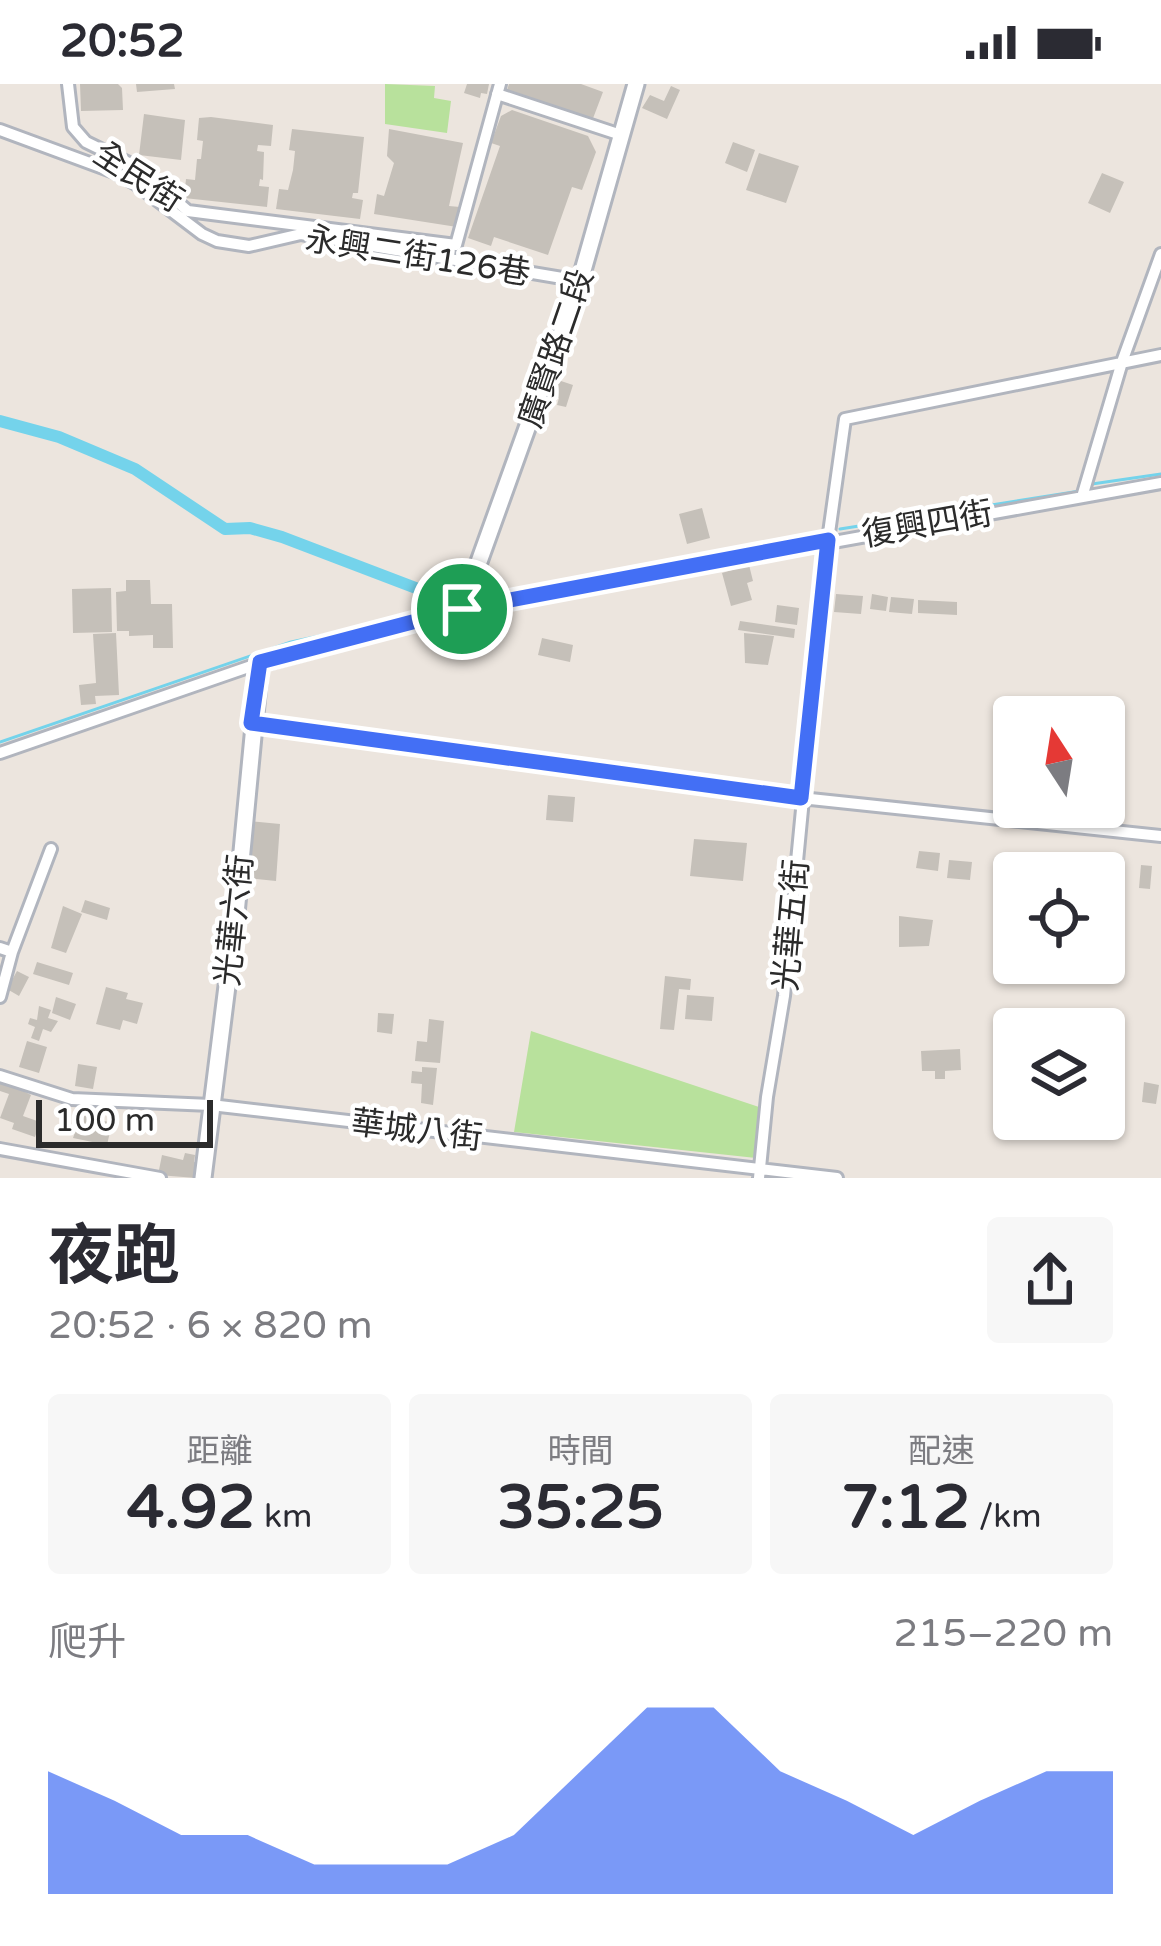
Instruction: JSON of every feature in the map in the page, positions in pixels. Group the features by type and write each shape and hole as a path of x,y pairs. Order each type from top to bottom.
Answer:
{"street":[{"name":"全民街","path":"68,84 73,128 86,142 136,166 188,211 457,245 499,89 621,135"},
{"name":"廣賢路二段","path":"462,609 580,281 636,84"},
{"name":"永興二街126巷","path":"0,130 114,172 217,241 249,246 301,234 580,281"},
{"path":"1082,497 1122,362 1161,254"},
{"name":"光華五街","path":"759,1173 784,996 828,540 845,419 1161,356"},
{"name":"復興四街","path":"0,753 260,662 462,609 1161,483"},
{"name":"光華六街","path":"203,1178 236,914 260,662"},
{"path":"251,723 801,798 1161,836"},
{"path":"0,997 6,950 51,849"},
{"name":"華城八街","path":"0,1076 72,1099 211,1105 759,1173 837,1178"},
{"path":"0,1149 160,1178"}],"green space":[{"path":"385,84 435,86 434,98 451,101 447,133 385,124"},
{"path":"531,1031 762,1108 756,1158 514,1132"}],"building":[{"path":"80,84 118,84 123,110 81,111"},
{"path":"136,84 174,84 175,89 137,92"},
{"path":"467,84 489,84 487,94 481,93 480,98 464,93"},
{"path":"509,84 581,84 603,92 592,121 507,90"},
{"path":"671,86 680,90 667,119 642,108 650,95 664,101"},
{"path":"512,110 588,136 596,152 582,190 572,187 548,255 494,237 491,246 468,238 500,146 491,143 501,116"},
{"path":"144,114 185,120 181,160 139,155"},
{"path":"199,118 273,125 271,146 258,145 257,151 264,152 259,186 269,187 267,207 184,198 186,179 195,180 197,159 201,159"},
{"path":"292,129 364,137 358,193 352,198 363,200 360,219 276,209 279,189 288,190 293,170"},
{"path":"389,129 463,143 449,206 460,207 457,227 374,214 377,194 384,196 394,163 387,156"},
{"path":"733,142 755,150 747,172 725,163"},
{"path":"759,153 799,166 786,203 746,190"},
{"path":"1102,173 1124,182 1110,213 1088,203"},
{"path":"558,380 573,385 566,407 557,405 559,398 553,396"},
{"path":"702,508 710,538 687,544 679,514"},
{"path":"749,565 752,600 731,606 722,573"},
{"path":"126,580 150,580 151,604 172,604 173,648 153,648 153,635 129,636 129,631 117,631 116,592 126,591"},
{"path":"111,588 112,632 73,633 72,589"},
{"path":"836,594 863,596 861,614 834,612"},
{"path":"872,594 888,597 886,611 870,609"},
{"path":"891,597 914,599 912,614 889,612"},
{"path":"918,600 957,602 957,615 918,613"},
{"path":"777,605 799,608 797,625 775,622"},
{"path":"740,621 795,629 794,638 738,630"},
{"path":"116,633 119,695 95,696 96,704 81,705 79,685 96,683 93,634"},
{"path":"744,633 774,636 768,665 745,663"},
{"path":"542,638 573,645 570,662 538,655"},
{"path":"548,795 575,797 573,822 546,820"},
{"path":"250,821 280,824 276,881 245,878"},
{"path":"694,839 747,843 743,881 690,876"},
{"path":"919,851 940,853 938,871 916,868"},
{"path":"949,860 972,862 970,880 947,878"},
{"path":"1141,865 1152,866 1150,889 1139,888"},
{"path":"85,900 110,908 107,920 81,912"},
{"path":"63,906 82,914 66,953 51,948"},
{"path":"899,916 933,920 929,946 899,947"},
{"path":"37,962 73,973 69,985 33,974"},
{"path":"17,971 29,977 19,996 7,989"},
{"path":"665,976 691,979 690,990 679,989 674,1030 660,1029"},
{"path":"106,987 143,1003 137,1024 123,1020 120,1030 96,1024"},
{"path":"687,995 714,997 712,1021 685,1019"},
{"path":"56,997 76,1004 70,1020 52,1013"},
{"path":"39,1006 51,1010 48,1018 58,1021 51,1032 43,1029 39,1041 31,1038 35,1027 28,1024 30,1018 37,1020"},
{"path":"378,1013 394,1014 392,1034 377,1032"},
{"path":"429,1019 444,1021 440,1063 415,1061 417,1041 427,1042"},
{"path":"27,1041 47,1047 39,1073 19,1067"},
{"path":"960,1049 961,1070 945,1071 945,1079 935,1079 935,1071 922,1071 921,1051"},
{"path":"78,1064 97,1067 93,1089 75,1086"},
{"path":"422,1067 437,1068 433,1105 421,1103 422,1084 411,1083 412,1071 422,1072"},
{"path":"0,1079 31,1095 23,1116 40,1122 35,1137 12,1129 14,1123 0,1118 9,1094 0,1091"},
{"path":"1144,1082 1159,1085 1156,1104 1142,1102"},
{"path":"81,1115 112,1123 107,1145 73,1138"},
{"path":"185,1153 195,1155 194,1162 199,1163 196,1178 158,1175 162,1155 183,1160"}],"waterway":[{"path":"0,421 59,437 135,469 225,529 250,528 282,537 463,606"},
{"path":"1092,484 1161,474"},
{"path":"840,529 1080,491"},
{"path":"568,585 819,534"},
{"path":"0,742 291,642 381,623"}],"route":[{"path":"828,540 801,798 251,723 260,662 462,609 828,540"}]}
